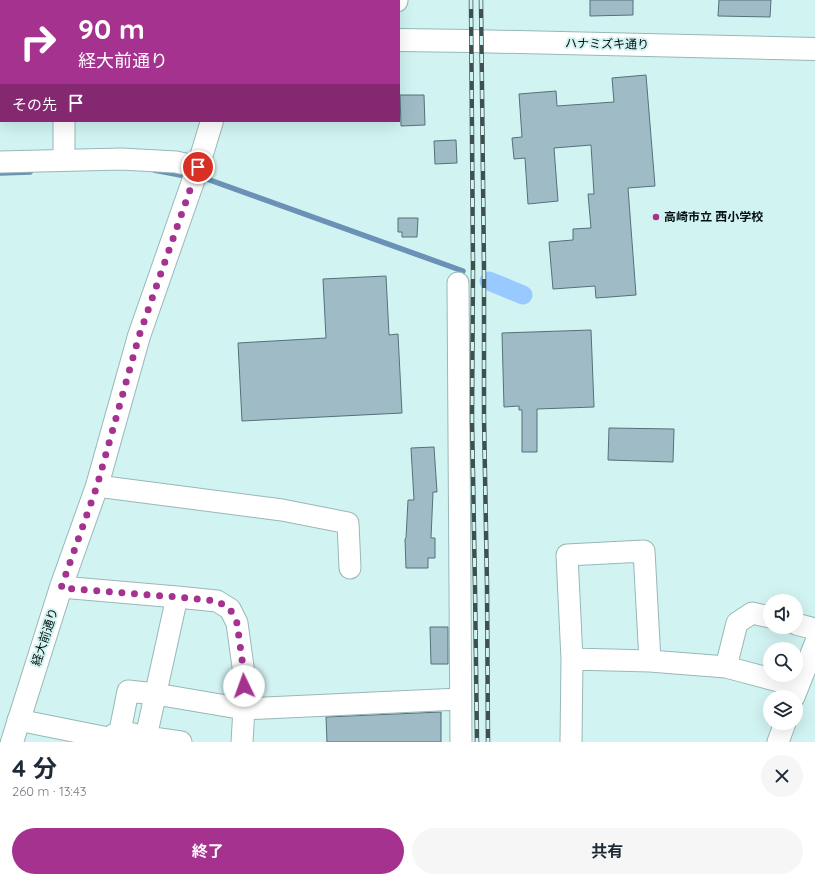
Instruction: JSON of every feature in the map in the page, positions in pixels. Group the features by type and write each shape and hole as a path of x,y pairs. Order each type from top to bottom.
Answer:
{"main road":[{"name":"ハナミズキ通り","path":"400,40 815,49"},
{"name":"経大前通り","path":"12,742 61,588 97,486 139,336 198,167 212,122"}],"street":[{"path":"64,122 64,160"},
{"path":"0,162 121,159 168,161 198,167"},
{"path":"458,283 461,742"},
{"path":"97,486 282,510 348,524 350,568"},
{"path":"570,742 572,659 567,555 644,551 650,661"},
{"path":"61,588 217,601 230,609 237,623 244,674 242,742"},
{"path":"146,737 177,597"},
{"path":"726,667 737,623 752,613 763,616"},
{"path":"803,626 815,629"},
{"path":"796,690 815,644"},
{"path":"572,659 650,661 726,667 789,690"},
{"path":"112,737 128,691 156,694 244,709 460,699"},
{"path":"18,720 112,737 146,737 181,742"},
{"path":"778,742 782,730"}],"building":[{"path":"590,0 633,0 633,15 590,16"},
{"path":"719,0 771,0 770,17 718,16"},
{"path":"646,75 655,186 628,188 636,295 596,298 595,286 553,289 549,242 573,240 573,229 591,228 588,194 594,194 591,145 554,148 558,201 528,204 525,158 514,159 512,138 522,137 519,94 556,91 557,106 614,102 612,78"},
{"path":"400,95 424,95 425,125 401,126"},
{"path":"456,140 457,163 435,164 434,141"},
{"path":"398,218 418,218 417,237 402,237 402,232 398,232"},
{"path":"386,276 389,335 398,334 402,413 242,421 238,343 326,338 323,279"},
{"path":"591,330 594,407 537,409 537,452 522,452 522,410 519,410 519,406 504,407 502,333"},
{"path":"609,428 674,429 673,462 608,460"},
{"path":"434,447 437,492 433,492 431,538 435,538 435,558 428,558 428,568 406,568 405,539 408,500 414,500 411,448"},
{"path":"430,627 448,627 448,664 431,664"},
{"path":"441,712 441,742 327,742 326,717"}],"waterway":[{"path":"154,170 191,177"},
{"path":"0,173 30,172"},
{"path":"199,178 207,179 463,271"},
{"path":"489,281 523,295"}],"railway":[{"path":"471,0 473,267 472,419 477,742"},
{"path":"481,0 488,742"}],"place":[{"name":"高崎市立 西小学校","path":"656,217"}],"route":[{"path":"198,167 139,336 97,486 61,588 217,601 230,609 237,623 244,674 244,686"}]}
